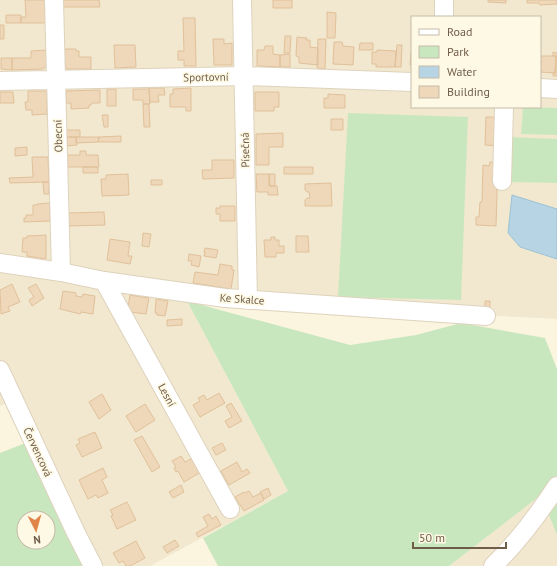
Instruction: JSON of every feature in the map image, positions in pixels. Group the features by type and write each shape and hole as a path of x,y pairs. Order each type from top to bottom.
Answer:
{"street":[{"name":"Obecní","path":"54,0 62,272"},
{"name":"Písečná","path":"242,0 248,300"},
{"path":"444,0 444,16"},
{"name":"Sportovní","path":"0,81 244,76 411,82"},
{"path":"541,88 557,89"},
{"path":"502,181 504,108"},
{"name":"Ke Skalce","path":"0,263 62,272 104,281 224,298 486,316"},
{"name":"Lesní","path":"104,281 230,509"},
{"name":"Červencová","path":"0,370 76,534 93,566"},
{"path":"493,566 508,552 536,519 557,486"}],"shaded area":[{"path":"0,0 557,0 557,319 192,300 187,301 288,491 150,566 100,566 21,398 0,406"},
{"path":"541,495 557,535 557,566 449,566"}],"green space":[{"path":"523,108 557,108 557,135 521,134"},
{"path":"348,113 468,117 461,300 338,297"},
{"path":"510,137 557,139 557,183 509,182"},
{"path":"187,301 350,345 416,335 461,323 545,338 557,369 557,535 541,495 449,566 218,566 203,538 288,491"},
{"path":"38,438 100,566 0,566 0,453"}],"water":[{"path":"512,195 557,209 557,259 520,247 508,233"}],"building":[{"path":"25,0 45,0 46,23 21,23 21,17 26,17"},
{"path":"63,0 99,0 100,7 63,7"},
{"path":"273,0 292,0 292,8 273,8"},
{"path":"488,0 506,0 506,3 488,2"},
{"path":"527,0 557,0 557,4 540,5 539,3 527,3"},
{"path":"327,12 336,13 335,38 327,38"},
{"path":"6,15 21,15 21,23 6,23"},
{"path":"183,18 195,18 196,66 184,66 184,60 178,60 178,51 184,51"},
{"path":"0,25 4,25 4,39 0,39"},
{"path":"285,36 291,36 290,53 284,53"},
{"path":"297,37 307,38 306,40 310,40 310,47 318,48 318,65 299,63 299,57 296,56"},
{"path":"213,39 224,39 224,44 232,43 232,65 214,65"},
{"path":"318,39 326,39 325,69 317,68"},
{"path":"334,42 342,42 343,46 354,47 353,65 333,64"},
{"path":"360,43 373,43 373,50 359,50"},
{"path":"114,45 135,45 136,67 115,68"},
{"path":"397,45 402,45 401,67 395,67"},
{"path":"265,46 273,46 273,54 280,55 280,67 257,66 257,50 264,50"},
{"path":"64,49 76,49 76,51 79,51 79,57 91,57 91,69 67,69 65,67"},
{"path":"47,50 47,66 43,69 12,70 12,58 31,58 31,51"},
{"path":"377,50 396,51 395,67 376,67 376,64 372,64 372,52 377,52"},
{"path":"553,52 557,53 557,76 553,76 553,73 555,73 556,56 553,56"},
{"path":"290,54 290,67 280,67 280,55"},
{"path":"541,56 556,56 555,73 541,72"},
{"path":"1,58 12,58 12,70 1,69"},
{"path":"149,88 164,88 165,95 158,95 159,102 150,102"},
{"path":"191,88 191,111 186,111 186,107 170,107 170,94 173,94 173,89"},
{"path":"107,89 116,89 116,106 107,106"},
{"path":"133,89 149,89 150,104 143,104 143,100 133,100"},
{"path":"100,90 100,103 92,103 89,105 89,108 71,109 71,103 66,103 66,91"},
{"path":"28,91 47,91 47,114 32,115 32,110 26,110 25,102 28,102"},
{"path":"0,92 13,92 14,103 0,103"},
{"path":"255,92 279,92 279,107 274,107 274,111 255,111"},
{"path":"328,94 345,95 345,108 324,108 324,98 328,98"},
{"path":"143,104 149,104 150,127 144,127"},
{"path":"102,115 108,115 108,127 104,127"},
{"path":"486,117 500,117 499,146 485,145"},
{"path":"331,119 343,119 343,130 331,130"},
{"path":"66,130 80,130 80,137 66,137"},
{"path":"283,133 283,147 269,147 269,165 256,165 256,134"},
{"path":"121,136 121,142 98,142 99,137"},
{"path":"67,137 76,137 77,145 67,146"},
{"path":"76,137 99,137 98,142 76,143"},
{"path":"27,147 27,155 15,156 15,148"},
{"path":"80,151 86,151 86,155 98,155 99,167 67,167 67,155 80,155"},
{"path":"32,157 48,157 49,182 10,183 9,178 33,177"},
{"path":"212,160 234,160 234,178 203,179 202,170 212,170"},
{"path":"490,162 498,162 496,226 476,225 476,217 479,217 480,202 482,202 483,165 489,166"},
{"path":"83,167 98,167 98,173 83,173"},
{"path":"284,167 313,167 313,174 284,174"},
{"path":"128,174 129,195 102,196 101,179 106,179 106,175"},
{"path":"256,174 269,174 270,186 277,186 278,195 268,195 268,192 257,192"},
{"path":"269,174 275,174 275,186 269,186"},
{"path":"151,180 162,180 162,185 151,185"},
{"path":"43,182 49,182 49,194 44,194"},
{"path":"331,183 332,206 305,206 305,200 310,198 309,192 305,190 305,184"},
{"path":"50,203 50,221 24,222 26,215 33,215 33,205"},
{"path":"220,206 235,206 235,221 220,221 220,214 216,214 216,208 220,208"},
{"path":"104,212 105,225 69,226 68,213"},
{"path":"143,233 151,234 149,247 142,246"},
{"path":"46,235 46,259 27,256 27,252 22,252 23,238 27,238 27,236"},
{"path":"296,236 308,236 309,252 296,252"},
{"path":"271,237 275,237 275,240 279,240 279,246 284,246 284,253 276,253 276,257 265,257 264,240 271,240"},
{"path":"110,239 130,242 128,256 132,256 130,264 107,260"},
{"path":"205,248 218,250 216,258 204,256"},
{"path":"189,254 201,256 199,267 191,265 192,261 188,261"},
{"path":"220,264 232,266 232,270 234,270 231,289 193,283 195,272 218,275"},
{"path":"12,284 20,302 8,307 10,311 1,314 0,290"},
{"path":"36,284 44,298 32,306 29,300 34,297 28,288"},
{"path":"63,291 76,293 76,296 82,297 83,294 95,296 93,314 81,312 80,314 60,309"},
{"path":"130,295 149,298 146,314 130,312 128,308"},
{"path":"156,299 168,301 165,316 157,315 157,313 155,313"},
{"path":"485,301 490,301 490,308 485,308"},
{"path":"182,319 182,325 167,326 167,320"},
{"path":"219,393 225,403 200,417 193,405 200,401 198,398 204,395 207,400"},
{"path":"102,394 111,410 99,419 89,402"},
{"path":"231,403 242,421 229,428 225,421 232,417 226,406"},
{"path":"145,404 155,420 136,432 126,416"},
{"path":"95,432 102,448 82,457 76,445 80,443 78,439"},
{"path":"142,436 160,467 152,472 134,440"},
{"path":"222,443 226,450 216,455 212,448"},
{"path":"181,456 185,462 193,458 201,472 184,482 178,471 176,472 174,468 176,467 172,461"},
{"path":"237,462 242,472 247,469 250,473 229,485 221,471"},
{"path":"103,468 107,477 102,480 108,493 98,498 96,495 88,499 79,480"},
{"path":"181,485 184,492 173,498 169,492"},
{"path":"268,488 271,495 264,499 260,492"},
{"path":"249,491 253,497 261,493 264,500 244,511 235,497"},
{"path":"127,502 136,520 117,529 110,510"},
{"path":"209,514 212,519 216,516 221,525 198,537 196,533 208,526 203,517"},
{"path":"175,540 179,546 167,553 163,547"},
{"path":"136,541 145,558 130,566 126,566 123,561 119,563 113,553"}]}
